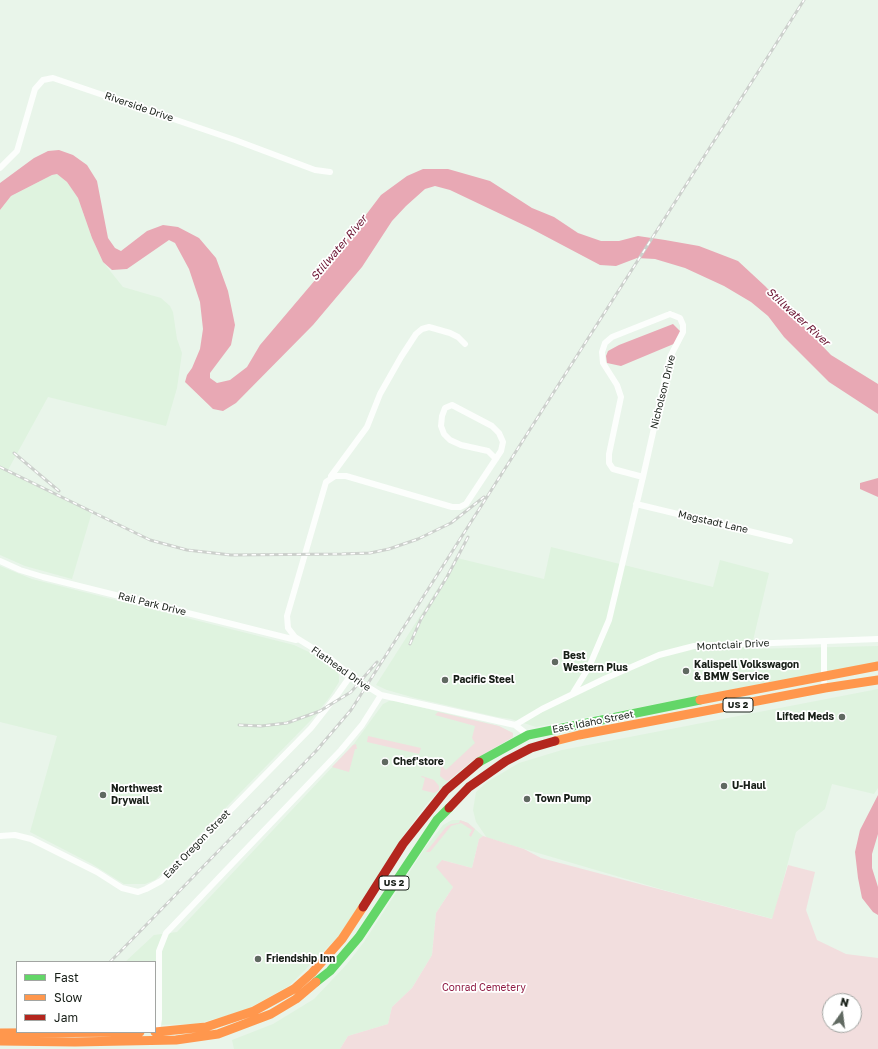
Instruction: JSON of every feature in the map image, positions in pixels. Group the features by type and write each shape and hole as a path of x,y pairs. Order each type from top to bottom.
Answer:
{"highway":[{"name":"East Idaho Street","path":"0,1041 75,1042 176,1040 218,1034 258,1020 284,1007 308,990 340,961 359,937 437,820 458,797 488,773 520,754 549,743 579,735 702,712 878,666"},
{"path":"824,681 830,684 846,681 878,669"},
{"name":"East Idaho Street","path":"156,1032 213,1025 254,1011 294,989 312,973 342,939 403,844 446,790 478,763 528,735 786,682 878,680"},
{"path":"702,712 714,706 771,692 786,682"},
{"path":"0,1033 16,1033"}],"street":[{"name":"Riverside Drive","path":"0,168 8,162 17,151 35,88 42,80 53,78 235,140 315,170 330,172"},
{"name":"Nicholson Drive","path":"568,697 575,691 589,667 609,620 643,477 670,357 683,332 682,321 672,314 664,315 612,337 605,343 602,352 603,363 617,385 621,397 609,454 609,464 613,468 643,477"},
{"path":"326,482 367,427 380,394 416,334 429,326 454,335 465,344"},
{"path":"326,482 335,476 346,476 452,507 460,507 466,504 496,459 501,451 503,442 499,433 492,426 452,405 445,408 441,426 444,434 450,440 488,451 496,459"},
{"name":"Flathead Drive","path":"156,1032 159,1019 159,951 166,933 341,750 362,725 381,695 351,676 332,660 295,637 288,628 287,616 326,482"},
{"name":"Magstadt Lane","path":"636,504 790,541"},
{"name":"Rail Park Drive","path":"0,561 20,570 43,577 280,635 305,644"},
{"name":"Montclair Drive","path":"515,725 542,709 604,679 659,655 694,646 878,639"},
{"path":"824,642 824,681"},
{"name":"East Oregon Street","path":"0,836 15,835 31,839 97,872 122,888 138,892 146,889 161,881 311,728 338,696 351,676"},
{"path":"381,695 515,725 528,735"}],"shaded area":[{"path":"59,150 73,155 87,165 97,181 108,238 115,248 121,251 147,231 163,225 178,227 199,238 216,258 228,291 235,325 231,345 210,373 210,378 217,383 230,380 247,367 260,345 327,266 381,195 407,176 423,169 448,169 490,181 532,208 554,217 578,233 601,241 619,241 638,236 699,246 738,261 765,286 831,355 878,384 878,414 829,382 784,337 768,316 751,302 724,286 685,268 655,259 637,258 616,266 600,265 530,228 450,190 435,186 425,189 392,221 362,267 313,325 236,403 223,411 213,409 185,382 200,349 203,329 200,302 189,269 175,243 169,240 127,269 112,270 103,262 92,238 78,198 67,182 57,174 52,175 11,196 0,210 0,183 34,158 48,151"},
{"path":"57,174 67,182 78,198 92,238 103,262 123,287 161,298 170,306 173,312 177,339 182,353 177,388 166,426 48,397 8,470 92,512 72,579 25,566 0,555 0,210 11,196 52,175"},
{"path":"673,324 680,331 679,338 676,343 621,366 607,363 606,356 608,351 619,345"},
{"path":"878,478 878,497 860,489 860,483"},
{"path":"551,547 713,587 720,560 769,573 751,649 878,646 878,662 536,727 511,719 415,698 387,690 376,685 457,558 544,579"},
{"path":"0,566 32,579 294,645 311,653 337,670 339,682 329,698 312,719 155,880 145,884 124,884 92,864 30,832 57,736 0,722"},
{"path":"878,689 878,788 874,794 832,784 825,809 796,832 773,919 664,890 487,838 476,822 473,810 476,792 487,782 519,763 562,750"},
{"path":"389,701 395,701 499,726 513,733 513,737 472,761 448,781 425,806 403,836 343,932 289,986 244,1011 196,1024 156,1025 156,961 126,961 154,935 177,932 353,745 383,704"},
{"path":"878,795 878,834 872,854 872,868 878,887 878,915 873,912 862,898 855,852 860,830"},
{"path":"452,820 460,820 468,823 483,836 479,839 472,868 442,860 453,887 436,913 432,955 412,988 392,1007 388,1024 348,1036 340,1049 234,1049 232,1040 273,1024 314,999 347,964 364,942 425,848 443,825"}],"green space":[{"path":"438,712 499,726 513,733 513,737 472,761 448,781 445,780 440,776 441,765 446,770 475,743 472,738 475,726 435,715"},
{"path":"368,736 421,748 419,754 367,742"},
{"path":"356,744 357,749 355,749 349,772 332,767 353,745"},
{"path":"421,777 434,780 439,786 439,790 434,793 422,790 425,778"},
{"path":"460,820 468,823 475,829 471,837 469,835 472,830 461,823 451,826 430,852 426,852 446,827 451,824 459,823"},
{"name":"Conrad Cemetery","path":"483,836 524,849 541,858 772,919 788,865 815,872 806,910 817,940 846,954 878,958 878,1049 340,1049 348,1036 388,1024 392,1007 412,988 432,955 436,913 453,887 436,867 442,860 472,868 479,839"}],"railway":[{"path":"111,961 316,751 351,710 804,0"},
{"path":"14,453 59,491"},
{"path":"0,467 150,540 187,550 231,555 370,553 389,549 418,539 451,523 484,497"},
{"path":"410,644 421,619 447,577 468,537"},
{"path":"239,725 261,726 287,723 320,711 351,692 377,662"}],"traffic: fast":[{"path":"479,762 528,735 700,700"},
{"path":"316,982 330,971 359,937 437,820 449,808"}],"traffic: slow":[{"path":"700,700 878,666"},
{"path":"555,741 579,735 825,688 878,680"},
{"path":"156,1032 206,1027 254,1011 294,989 312,973 342,939 363,907"},
{"path":"0,1041 75,1042 176,1040 218,1034 271,1014 296,999 316,982"},
{"path":"0,1033 16,1033"}],"traffic: jam":[{"path":"449,808 469,787 506,761 531,748 555,741"},
{"path":"363,907 403,844 446,790 479,762"}],"place":[{"name":"Best Western Plus","path":"555,662"},
{"name":"Kalispell Volkswagon & BMW Service","path":"686,671"},
{"name":"Pacific Steel","path":"445,680"},
{"name":"Lifted Meds","path":"842,717"},
{"name":"Chef'store","path":"385,762"},
{"name":"U-Haul","path":"724,786"},
{"name":"Northwest Drywall","path":"103,795"},
{"name":"Town Pump","path":"527,799"},
{"name":"Friendship Inn","path":"258,959"}],"water label":[{"name":"Stillwater River","path":"339,248"},
{"name":"Stillwater River","path":"798,317"}]}
